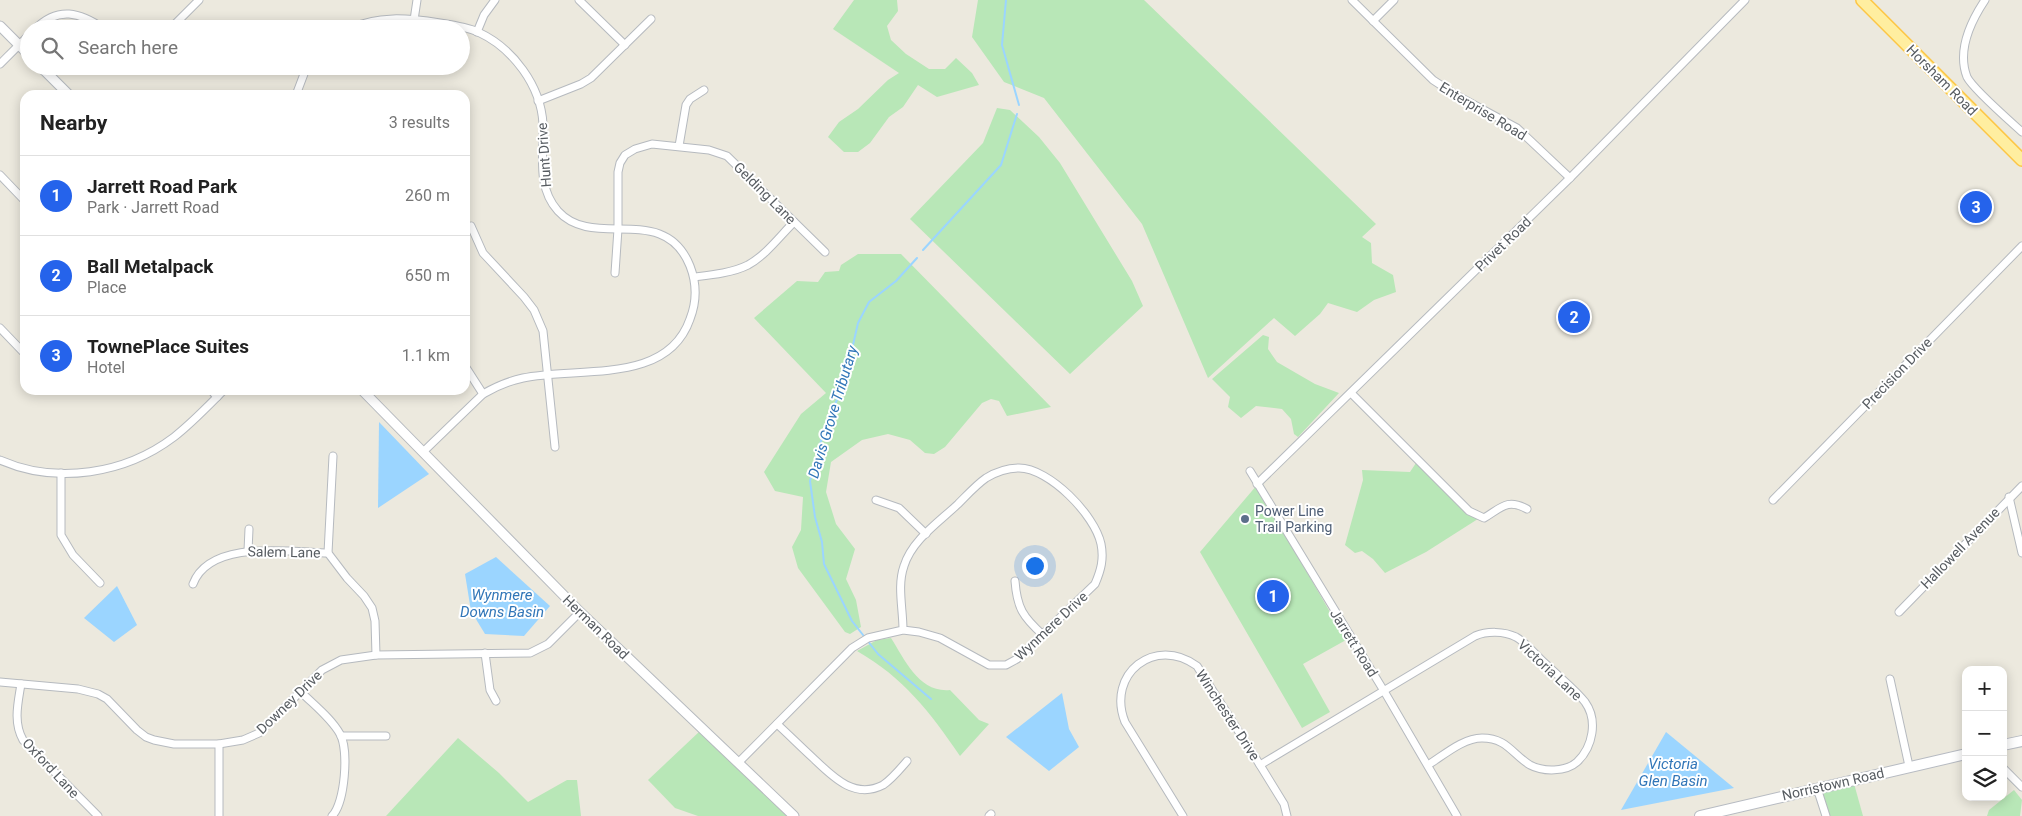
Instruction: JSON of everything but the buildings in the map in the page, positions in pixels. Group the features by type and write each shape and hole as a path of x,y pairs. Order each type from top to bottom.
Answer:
{"main road":[{"name":"Horsham Road","path":"1862,0 2022,160"},
{"path":"2007,744 2022,741"},
{"name":"Norristown Road","path":"1700,816 1723,813 1817,788 1962,755"}],"street":[{"path":"179,20 200,0"},
{"path":"414,20 417,0"},
{"path":"477,32 484,15 495,0"},
{"path":"578,0 625,45"},
{"name":"Enterprise Road","path":"1352,0 1433,80 1456,95 1517,128 1570,178"},
{"path":"1373,21 1394,0"},
{"name":"Privet Road","path":"1257,484 1570,178 1745,0"},
{"path":"1985,0 1966,40 1964,58 1968,78 2022,132"},
{"path":"44,20 51,16 70,14 92,20"},
{"path":"538,101 586,81 651,18"},
{"name":"Hunt Drive","path":"375,20 414,20"},
{"path":"0,26 19,45 0,64"},
{"name":"Hunt Drive","path":"423,452 483,394 492,389 523,378 634,367 657,357 677,342 689,322 695,302 694,277 684,254 664,237 644,229 588,228 566,219 551,202 545,187 543,124 538,101 528,78 514,59 497,44 470,30"},
{"path":"49,75 64,90"},
{"path":"298,90 304,75"},
{"path":"679,146 686,105 690,99 704,90"},
{"name":"Gelding Lane","path":"618,228 618,172 622,159 630,152 645,145 679,146 715,151 727,156 825,252"},
{"path":"0,175 20,196"},
{"path":"694,277 734,270 748,265 794,222"},
{"path":"471,226 483,253 524,297 534,310 543,331 555,447"},
{"path":"615,273 618,228"},
{"name":"Precision Drive","path":"1773,500 2022,246"},
{"path":"0,328 20,349"},
{"path":"470,374 483,394"},
{"path":"1351,393 1469,511 1484,518 1508,504 1518,505 1527,509"},
{"name":"Herman Road","path":"367,395 580,612 794,816"},
{"path":"0,460 22,468 61,473 101,470 139,458 173,438 217,397"},
{"path":"333,456 328,553 372,608 375,621 376,655"},
{"name":"Wynmere Drive","path":"738,763 852,648 865,639 903,630 920,632 940,638 988,665 1006,664 1018,660 1094,584 1100,572 1103,558 1096,528 1085,513 1056,484 1045,476 1027,469 1012,469 999,472 985,479 926,534 910,553 902,572 900,584 903,630"},
{"name":"Jarrett Road","path":"1250,471 1428,764 1457,816"},
{"path":"61,473 61,535 73,555 100,583"},
{"name":"Hallowell Avenue","path":"1899,612 2009,497 2022,486"},
{"path":"2009,497 2022,553"},
{"path":"876,500 900,508 926,534"},
{"path":"248,551 249,529"},
{"name":"Salem Lane","path":"194,584 198,574 213,560 228,554 248,551 328,553"},
{"path":"1015,581 1016,597 1020,611 1043,635"},
{"name":"Downey Drive","path":"0,682 78,688 107,699 137,730 154,740 174,744 219,744 243,740 259,734 330,664 350,658 376,655 522,654 538,650 548,644 580,612"},
{"name":"Victoria Lane","path":"1260,765 1482,633 1496,633 1518,638 1581,698 1590,713 1593,723 1588,747 1578,761 1563,769 1544,769 1531,765 1502,742 1480,738 1468,740 1428,764"},
{"path":"485,654 490,690 496,701"},
{"name":"Winchester Drive","path":"1183,816 1125,722 1121,711 1120,693 1124,683 1136,666 1146,659 1164,654 1174,655 1198,666 1284,804 1287,816"},
{"path":"1890,679 1909,766"},
{"name":"Oxford Lane","path":"21,684 17,717 23,740 98,816"},
{"path":"300,692 334,725 341,736 344,751 343,793 338,808 332,816"},
{"path":"777,724 836,780 853,788 867,789 881,786 907,761"},
{"path":"341,736 386,736"},
{"path":"219,744 219,816"},
{"path":"2007,772 2022,787"},
{"path":"1817,788 1826,816"}],"green space":[{"path":"854,0 897,0 898,11 887,26 891,40 906,54 929,69 945,69 956,58 972,73 979,85 937,97 918,85 903,107 889,117 870,143 858,152 844,152 828,137 839,122 858,109 888,80 899,73 833,29"},
{"path":"978,0 1144,0 1376,224 1362,237 1371,243 1372,263 1393,275 1396,292 1374,300 1357,312 1328,303 1320,314 1295,336 1274,318 1208,378 1142,224 1044,98 1004,82 972,37"},
{"path":"997,108 1010,110 1039,137 1060,163 1132,281 1143,306 1070,374 910,219 983,143"},
{"path":"858,254 901,254 1051,407 1007,416 999,401 991,399 982,403 945,447 934,454 925,453 910,440 888,434 862,440 831,462 826,492 836,524 855,549 846,579 856,600 861,627 850,634 845,632 798,568 792,547 801,530 803,497 775,491 764,472 801,414 826,393 754,318 797,281 818,282 825,272 839,271 841,265"},
{"path":"1263,335 1269,337 1268,349 1277,362 1315,384 1339,393 1298,437 1294,434 1291,419 1282,409 1256,406 1241,418 1228,407 1230,397 1212,379"},
{"path":"1418,460 1481,517 1426,552 1385,573 1373,559 1362,551 1355,553 1345,545 1363,480 1362,470 1410,472"},
{"path":"1257,485 1346,640 1303,664 1330,712 1302,728 1200,552"},
{"path":"891,638 908,665 921,681 939,690 950,690 979,720 989,724 960,756 915,697 874,661 857,651 877,640"},
{"path":"700,731 787,816 698,816 675,808 648,780"},
{"path":"458,738 499,773 528,802 567,780 577,780 581,816 386,816"},
{"path":"1853,780 1863,816 1826,816 1820,787"},
{"path":"2014,790 2022,800 2020,816 1987,816 1989,810 2000,801 2007,801 2007,796"}],"water":[{"path":"379,422 429,474 378,508"},
{"name":"Wynmere Downs Basin","path":"496,557 550,606 524,636 485,634 471,611 465,574"},
{"path":"117,586 137,625 114,642 84,618"},
{"path":"1062,693 1069,729 1079,747 1049,771 1006,737"},
{"name":"Victoria Glen Basin","path":"1666,732 1734,788 1621,810"}],"waterway":[{"name":"Davis Grove Tributary","path":"1006,0 1002,45 1019,105"},
{"name":"Davis Grove Tributary","path":"923,250 1001,165 1017,114"},
{"name":"Davis Grove Tributary","path":"917,258 896,281 869,302 858,323 845,380 823,434 810,481 815,517 822,542 824,564 852,621 878,654 931,699"}],"place":[{"name":"TownePlace Suites","path":"1976,207"},
{"name":"Ball Metalpack","path":"1574,317"},
{"name":"Power Line Trail Parking","path":"1245,519"},
{"name":"Jarrett Road Park","path":"1273,596"}]}
